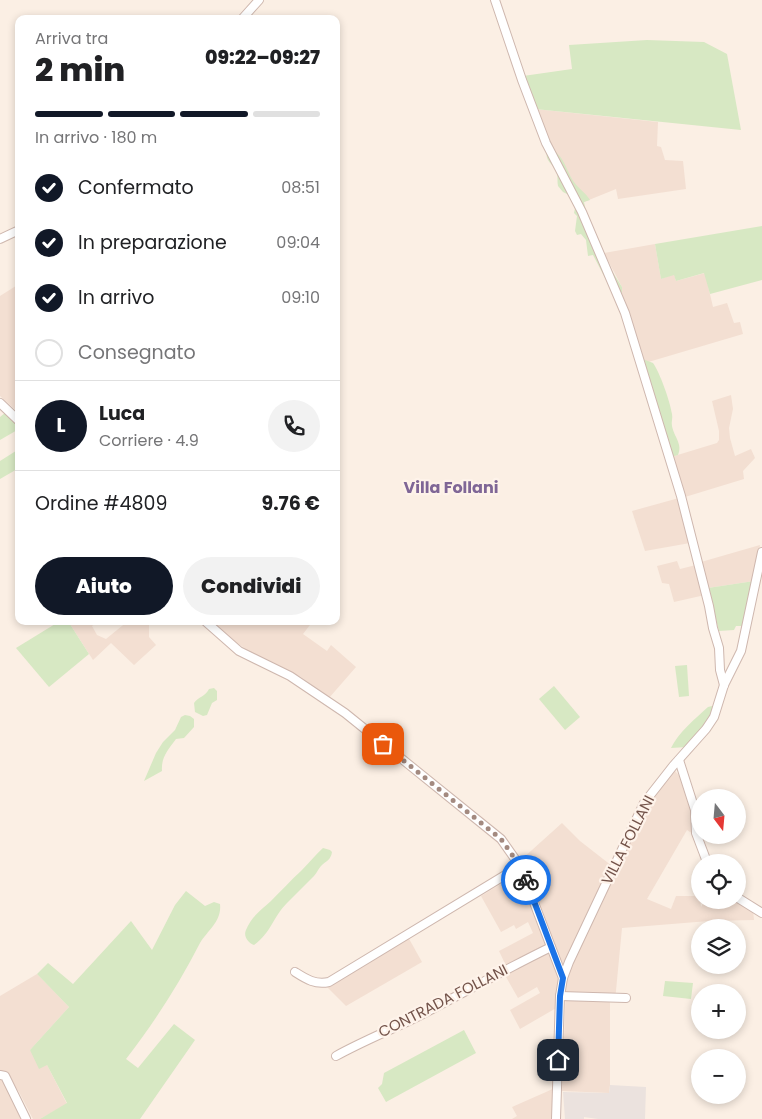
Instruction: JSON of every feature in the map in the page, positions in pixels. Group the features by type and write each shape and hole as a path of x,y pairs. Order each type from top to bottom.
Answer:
{"street":[{"path":"246,15 259,0"},
{"path":"495,0 546,143 582,212 624,313 681,496 709,606 724,685"},
{"path":"0,239 15,232"},
{"path":"0,403 15,417"},
{"name":"VILLA FOLLANI","path":"556,1119 560,996 563,978 644,803 706,730 714,717 724,685 740,651 762,552"},
{"path":"210,625 239,650 290,676 345,713 501,839 520,866 563,978"},
{"path":"679,760 696,810 696,833 704,854"},
{"path":"295,972 321,984 329,982 520,866"},
{"path":"746,903 762,913"},
{"name":"CONTRADA FOLLANI","path":"336,1056 552,947"},
{"path":"560,996 626,998"},
{"path":"0,1075 5,1076 26,1119"}],"shaded area":[{"path":"535,109 658,122 657,146 661,147 665,160 683,161 686,189 618,199 616,189 584,202 551,149"},
{"path":"655,244 661,279 674,274 676,281 705,273 713,307 727,303 734,323 740,322 743,334 645,363 622,294 622,287 604,253"},
{"path":"15,287 15,409 0,396 0,296"},
{"path":"731,395 733,409 729,428 735,456 751,449 755,458 743,471 744,479 685,497 671,457 717,443 719,431 712,401"},
{"path":"679,498 690,543 645,551 632,511"},
{"path":"760,545 754,581 708,588 701,562"},
{"path":"677,561 680,569 696,565 705,595 674,602 669,584 662,583 657,566"},
{"path":"71,625 93,625 97,635 106,639 123,625 149,625 149,637 156,645 134,665 111,643 93,660"},
{"path":"212,625 310,625 303,634 327,651 331,645 356,667 329,698 301,677 254,655"},
{"path":"675,771 685,782 691,800 691,833 687,830 647,899 671,909 676,896 691,896 691,909 746,909 746,905 753,910 754,920 691,919 691,922 622,928 615,1001 610,1001 609,1093 562,1091 566,985 570,971 587,928 655,795"},
{"path":"562,823 580,841 612,866 563,969 522,859"},
{"path":"521,872 560,975 558,1007 520,1029 510,1010 540,993 537,987 518,998 506,977 510,974 499,951 533,933 528,922 516,929 514,925 501,932 481,896"},
{"path":"408,937 422,962 346,1006 325,985"},
{"path":"37,974 69,1007 30,1050 47,1065 67,1104 40,1119 33,1119 19,1092 8,1077 0,1074 0,996"},
{"path":"0,1078 4,1080 23,1119 0,1119"},
{"path":"610,1085 646,1087 645,1119 598,1119 584,1117 584,1119 565,1119 563,1092 609,1093"},
{"path":"555,1088 554,1119 512,1119 517,1116 512,1107"}],"green space":[{"path":"647,40 704,42 727,54 741,130 535,109 523,76 572,69 569,45"},
{"path":"547,149 557,153 574,182 590,200 584,202 587,216 609,266 622,287 622,294 615,297 593,255 588,256 586,240 581,234 577,235 575,231 577,216 574,213 575,208 569,195 558,186 556,170 548,161"},
{"path":"762,226 762,280 710,294 704,273 676,281 674,275 661,279 655,244"},
{"path":"640,358 653,363 662,380 671,408 673,430 679,444 678,455 671,457"},
{"path":"6,412 15,420 15,431 0,440 0,417"},
{"path":"15,452 15,470 0,479 0,461"},
{"path":"754,581 745,626 736,626 734,630 719,631 708,588"},
{"path":"53,625 71,625 89,654 49,687 16,648"},
{"path":"687,665 689,696 679,697 675,666"},
{"path":"554,686 580,717 565,730 539,699"},
{"path":"214,688 217,691 217,700 212,703 207,715 203,716 195,712 194,703 209,689"},
{"path":"708,707 714,707 712,713 706,724 687,747 671,748 688,726"},
{"path":"185,715 194,719 194,727 184,738 176,739 170,747 164,758 162,771 144,781 156,753 163,742 175,730 181,717"},
{"path":"323,848 332,852 329,859 282,908 260,940 254,945 250,943 245,932 253,917"},
{"path":"186,891 205,906 214,902 220,904 219,915 200,943 166,1003 126,1059 138,1068 174,1024 195,1040 140,1119 40,1119 67,1103 47,1065 39,1069 30,1050 69,1007 37,974 48,963 73,984 131,921 152,950 175,905"},
{"path":"665,981 693,983 691,984 691,999 663,996"},
{"path":"464,1030 476,1053 386,1102 378,1088 382,1084 384,1073"}],"way so far":[{"path":"383,744 501,839 520,866 526,880"}],"district":[{"name":"Villa Follani","path":"451,487"}],"route":[{"path":"526,880 563,978 560,996 558,1060"}]}
